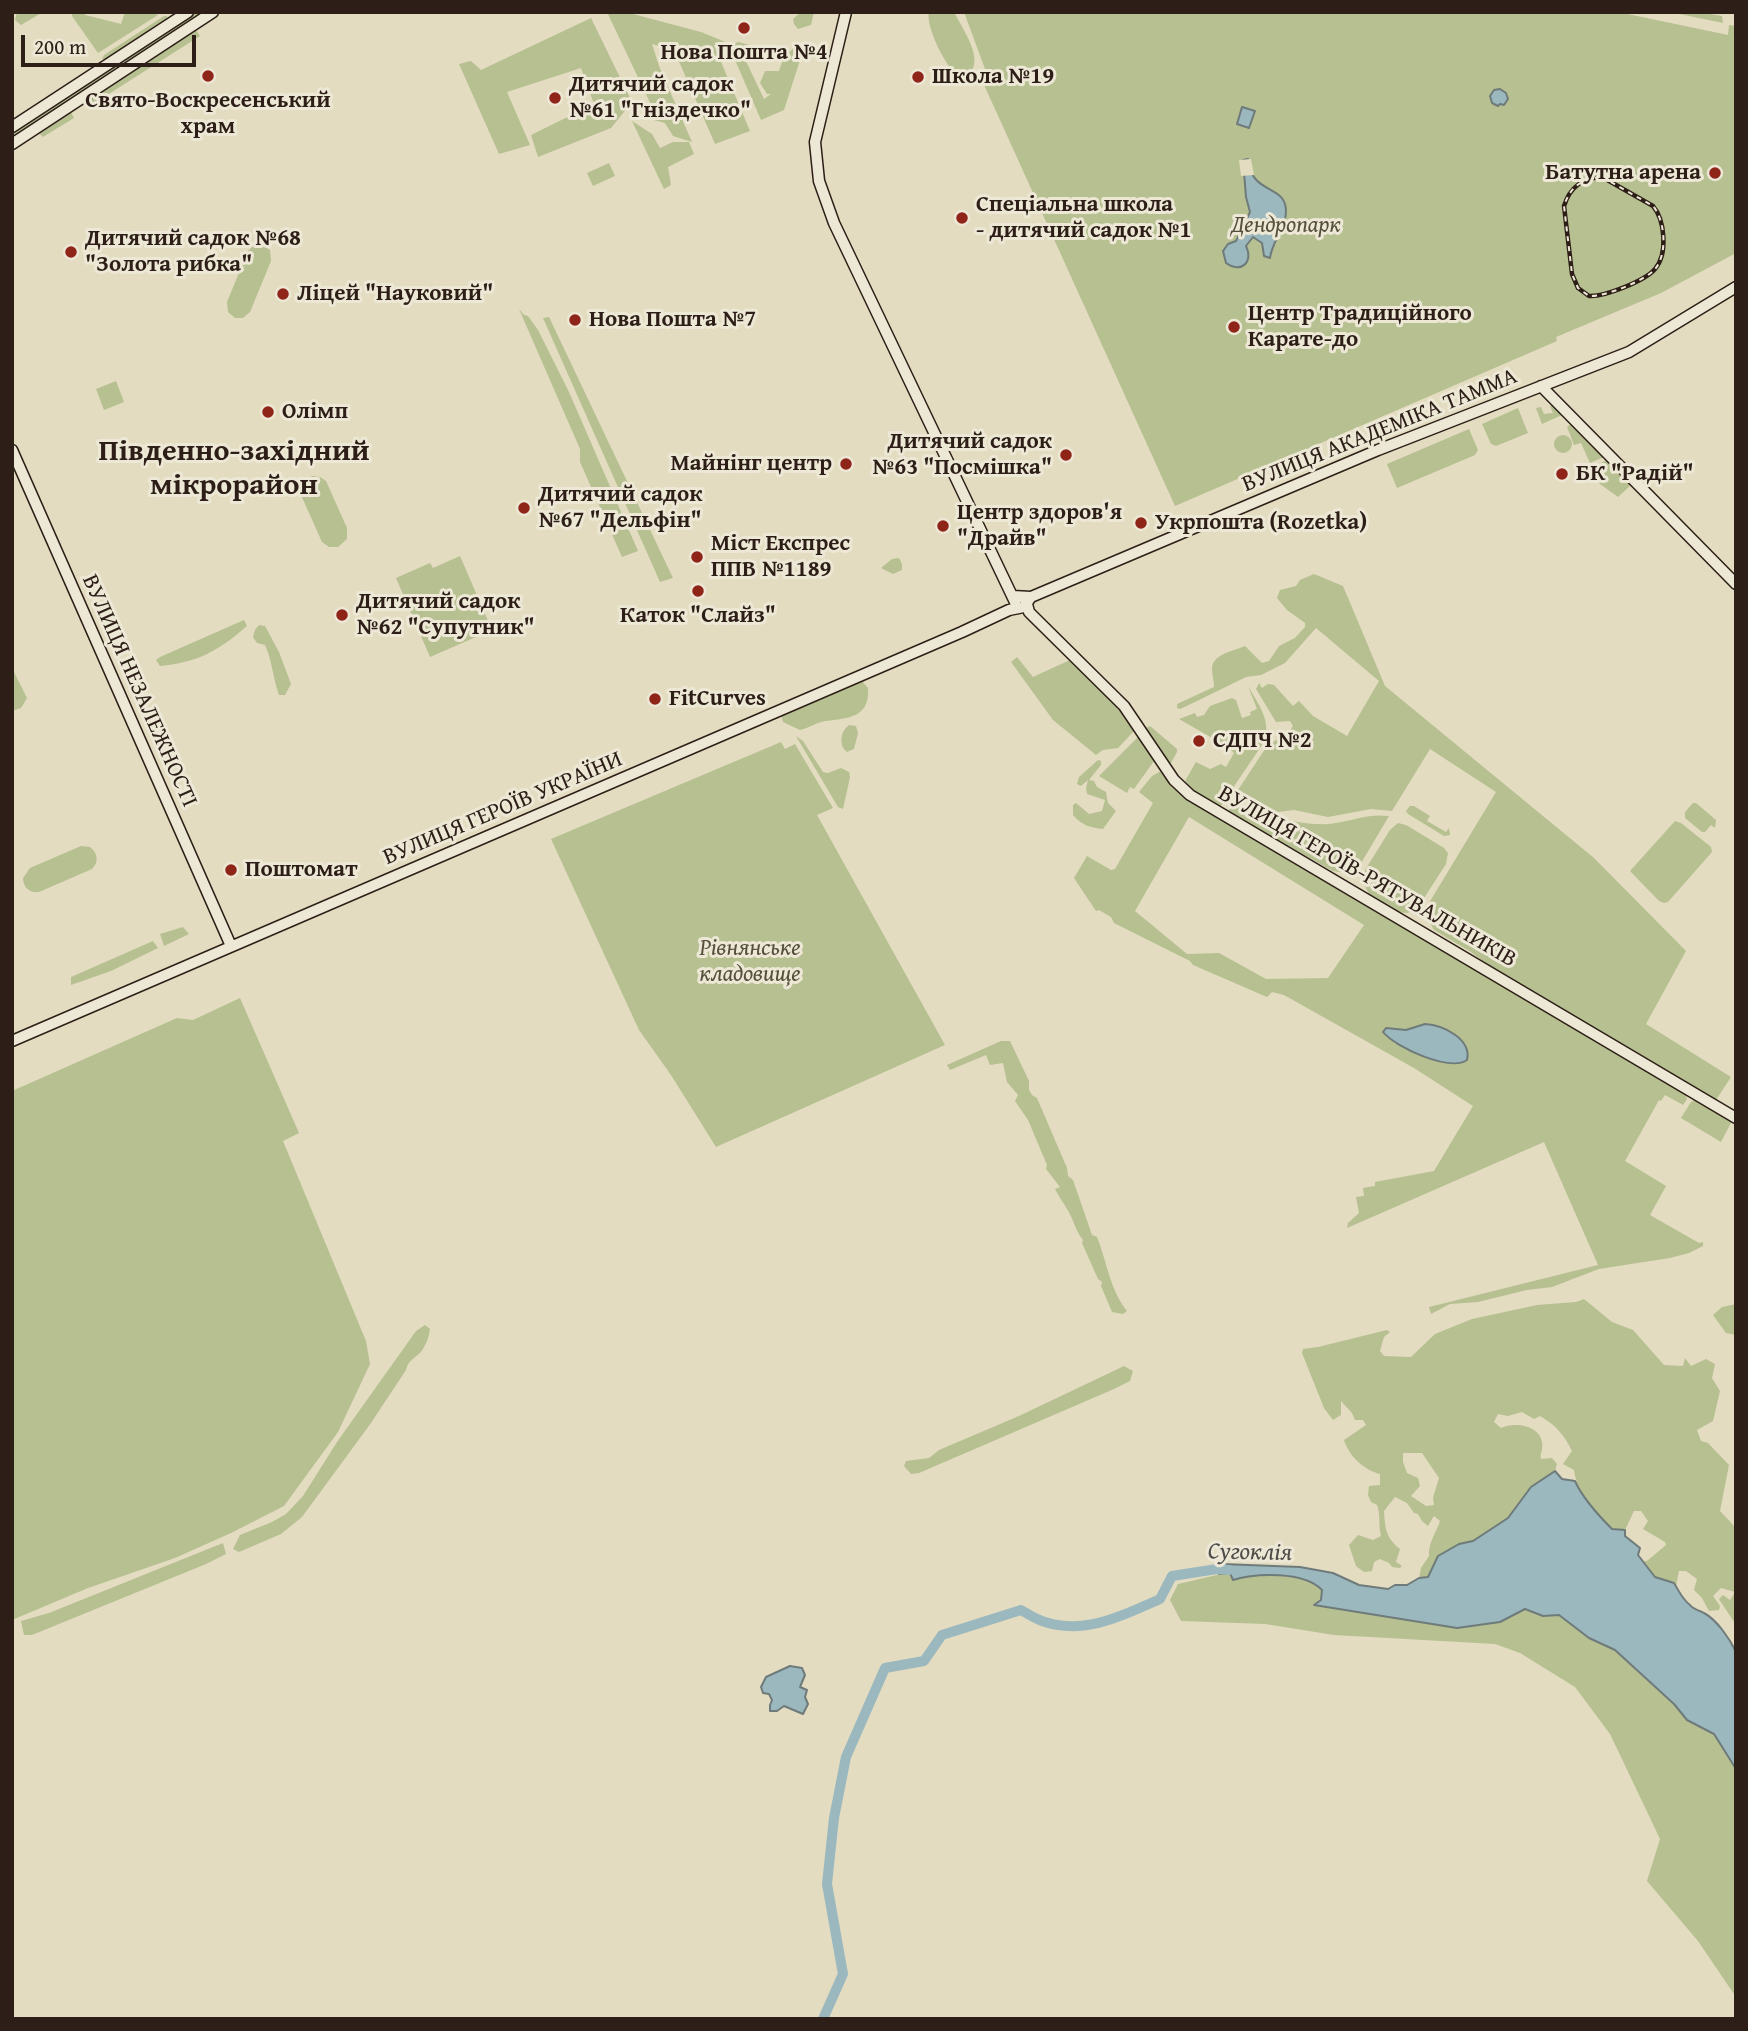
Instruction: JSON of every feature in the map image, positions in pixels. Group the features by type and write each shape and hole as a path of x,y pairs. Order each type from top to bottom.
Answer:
{"main road":[{"path":"12,127 188,12"},
{"path":"12,144 213,12"},
{"name":"ВУЛИЦЯ ГЕРОЇВ-РЯТУВАЛЬНИКІВ","path":"846,12 816,136 819,181 834,223 1021,603 1124,706 1174,780 1190,795 1736,1118"},
{"name":"ВУЛИЦЯ АКАДЕМІКА ТАММА","path":"1021,603 1301,482 1629,352 1736,287"},
{"path":"1541,386 1736,584"},
{"name":"ВУЛИЦЯ НЕЗАЛЕЖНОСТІ","path":"12,450 230,946"},
{"name":"ВУЛИЦЯ ГЕРОЇВ УКРАЇНИ","path":"12,1041 962,632 1021,603"}],"green space":[{"path":"17,12 43,12 21,25 15,20"},
{"path":"72,12 85,12 85,15 121,24 125,12 149,12 158,15 98,53 72,16"},
{"path":"197,12 204,12 12,137 12,133"},
{"path":"607,12 633,12 701,32 733,45 738,42 761,48 761,55 743,55 764,99 771,94 767,94 760,83 765,71 779,71 784,56 794,48 803,51 784,110 761,120 729,46 714,45 750,131 715,144 674,50 652,44 692,142 673,136 665,123 639,116 653,109"},
{"path":"801,12 814,12 811,25 798,29 793,19"},
{"path":"929,12 954,12 973,51 974,67 970,73 958,75 942,56 930,26"},
{"name":"Дендропарк","path":"964,12 1618,12 1728,35 1729,25 1736,26 1736,253 1661,293 1556,337 1557,341 1175,506 980,76 985,69"},
{"path":"1670,12 1699,12 1722,16 1723,23"},
{"path":"167,16 167,20 102,59 104,55"},
{"path":"591,18 632,102 611,128 538,157 531,135 594,104 581,68 507,92 530,145 499,154 459,64 471,61 481,70"},
{"path":"196,30 200,36 93,104 88,100"},
{"path":"71,112 74,118 43,137 39,133"},
{"path":"632,121 652,134 660,148 673,142 689,142 694,154 668,167 671,185 664,189"},
{"path":"609,163 615,176 593,186 587,173"},
{"path":"260,244 270,250 271,261 250,312 243,318 235,318 228,312 227,302 248,251"},
{"path":"519,309 538,330 569,392 638,551 622,557 580,462 580,449"},
{"path":"549,317 673,578 660,582 543,318"},
{"path":"116,381 124,402 104,410 96,389"},
{"path":"1553,405 1562,415 1542,424 1536,408 1541,407 1544,414 1553,413 1550,406"},
{"path":"1518,408 1528,433 1496,446 1491,444 1482,424"},
{"path":"1571,424 1604,457 1590,463 1581,443 1574,445 1567,427"},
{"path":"1469,429 1478,450 1475,455 1397,488 1387,464"},
{"path":"1563,435 1569,438 1572,444 1569,450 1563,453 1557,450 1554,444 1557,438"},
{"path":"1607,460 1631,485 1618,497 1600,484 1592,467"},
{"path":"312,476 326,481 347,528 347,539 338,547 329,547 322,542 301,495 302,483"},
{"path":"460,556 492,630 430,657 396,578 430,563 433,568"},
{"path":"899,558 902,570 893,574 881,568 892,559"},
{"path":"1314,574 1343,586 1385,686 1594,858 1686,951 1646,1024 1731,1077 1716,1100 1434,930 1428,920 1429,903 1496,792 1430,749 1392,811 1371,809 1328,817 1294,810 1278,812 1237,796 1238,790 1267,746 1289,732 1293,726 1290,721 1276,722 1256,689 1259,683 1262,688 1268,684 1274,685 1293,706 1299,701 1313,716 1347,736 1379,681 1316,628 1285,663 1177,708 1177,704 1214,687 1212,669 1220,656 1245,646 1262,663 1269,661 1279,646 1295,638 1305,627 1305,623 1287,610 1277,598 1280,590 1296,586 1300,580"},
{"path":"244,620 247,626 207,654 186,662 160,666 156,660 160,657"},
{"path":"259,625 265,626 279,652 291,684 285,695 279,695 265,645 257,643 253,637"},
{"path":"1017,657 1033,677 1070,660 1121,709 1135,730 1118,748 1103,750 1096,755 1053,720 1011,662"},
{"path":"12,668 27,698 21,708 12,711"},
{"path":"861,680 868,688 868,698 856,715 800,730 783,722 781,715"},
{"path":"1248,686 1263,713 1266,734 1264,742 1220,807 1194,791 1185,781 1196,762 1210,769 1221,764 1226,767 1234,753 1179,719 1195,713 1197,717 1204,715 1210,706 1232,698 1236,700 1242,718 1251,715 1250,712 1257,709"},
{"path":"849,725 856,726 858,733 854,749 847,752 841,739"},
{"path":"1150,726 1177,749 1171,763 1167,764 1146,728"},
{"path":"1140,735 1154,761 1134,789 1130,787 1127,793 1099,776"},
{"path":"796,736 803,741 823,772 841,768 849,772 843,809 838,807"},
{"name":"Рівнянське кладовище","path":"781,742 785,749 795,744 833,808 817,815 945,1045 716,1147 639,1030 551,839"},
{"path":"1098,760 1101,765 1089,780 1106,792 1108,803 1116,811 1103,829 1086,825 1073,815 1073,805 1076,803 1089,814 1102,811 1105,800 1087,794 1088,780 1081,786 1077,784 1079,777"},
{"path":"1161,771 1175,789 1189,800 1685,1093 1687,1099 1683,1105 1665,1095 1659,1100 1625,1161 1666,1186 1650,1215 1699,1243 1703,1242 1703,1246 1670,1258 1599,1269 1552,1287 1478,1302 1450,1304 1431,1314 1429,1307 1598,1265 1544,1142 1347,1228 1348,1223 1359,1213 1356,1197 1364,1196 1363,1188 1375,1186 1375,1182 1434,1171 1473,1106 1414,1068 1284,995 1272,992 1267,997 1193,965 1190,961 1114,923 1111,917 1099,910 1096,911 1074,878 1087,856 1111,870 1115,869 1153,803 1139,792 1152,776","holes":["1189,817 1364,925 1328,978 1266,979 1219,953 1187,954 1135,911","1386,1028 1446,1029 1467,1045 1414,1050 1394,1043"]},
{"path":"1696,803 1716,820 1715,828 1711,825 1702,832 1685,818 1685,812"},
{"path":"1240,806 1284,819 1317,824 1389,816 1357,870 1347,873 1333,871 1227,812 1232,807"},
{"path":"1410,806 1430,816 1427,821 1446,832 1449,828 1450,835 1444,836 1408,814 1406,811"},
{"path":"1675,821 1711,847 1712,852 1668,902 1664,903 1630,871"},
{"path":"1398,823 1406,825 1448,853 1446,864 1417,909 1407,913 1397,912 1370,896 1364,884 1365,870 1390,830"},
{"path":"81,846 90,847 95,852 97,861 92,869 39,892 30,891 26,887 23,878 30,868"},
{"path":"183,927 189,934 164,946 160,934"},
{"path":"153,941 158,948 111,971 71,985 71,977"},
{"path":"240,998 299,1133 283,1141 366,1341 370,1364 338,1432 284,1506 175,1558 88,1588 12,1620 12,1091 177,1018 193,1020"},
{"path":"1001,1041 1010,1041 1029,1081 1029,1090 1037,1098 1068,1176 1073,1180 1092,1235 1097,1237 1113,1285 1127,1311 1123,1314 1112,1312 1083,1240 1055,1189 1060,1187 1046,1169 1047,1165 1028,1120 1015,1101 1018,1095 1007,1082 1003,1063 990,1065 986,1055 950,1070 947,1065"},
{"path":"1695,1100 1732,1121 1721,1142 1681,1118"},
{"path":"1584,1299 1612,1322 1633,1330 1664,1365 1683,1366 1685,1358 1691,1366 1706,1359 1715,1364 1712,1378 1720,1391 1713,1421 1697,1430 1701,1441 1708,1443 1729,1465 1720,1511 1736,1528 1736,1625 1719,1599 1723,1595 1730,1600 1735,1592 1721,1588 1713,1596 1720,1606 1719,1610 1709,1611 1694,1590 1697,1579 1686,1571 1679,1571 1676,1586 1674,1582 1655,1577 1644,1561 1666,1545 1643,1529 1648,1521 1641,1511 1634,1511 1625,1530 1612,1529 1593,1510 1583,1495 1574,1470 1563,1464 1572,1451 1563,1435 1540,1416 1534,1419 1522,1412 1508,1416 1498,1414 1494,1422 1501,1428 1514,1425 1529,1427 1535,1431 1542,1442 1541,1459 1552,1458 1557,1464 1555,1471 1531,1487 1509,1518 1473,1541 1459,1544 1438,1556 1428,1577 1419,1578 1440,1521 1434,1516 1428,1526 1407,1503 1395,1497 1384,1511 1385,1523 1389,1537 1400,1549 1396,1562 1402,1566 1392,1567 1380,1559 1374,1562 1372,1571 1364,1572 1356,1566 1349,1545 1358,1535 1373,1540 1381,1536 1377,1505 1371,1502 1368,1495 1369,1486 1380,1485 1380,1474 1363,1466 1349,1452 1344,1440 1366,1425 1363,1420 1355,1420 1341,1401 1341,1415 1333,1420 1324,1408 1302,1353 1303,1349 1387,1330 1390,1332 1384,1337 1380,1351 1384,1356 1411,1357 1435,1334 1472,1319 1537,1305","holes":["1403,1453 1422,1453 1439,1478 1433,1498 1434,1505 1426,1506 1411,1496 1420,1486 1418,1478 1407,1473 1403,1462"]},
{"path":"1736,1304 1736,1335 1726,1333 1713,1315 1722,1307"},
{"path":"425,1325 430,1329 423,1349 410,1362 371,1423 302,1517 281,1534 239,1552 233,1549 240,1535 286,1514 303,1496 337,1442 416,1331"},
{"path":"1124,1366 1133,1371 1130,1381 1114,1389 919,1473 911,1474 904,1466 906,1461 929,1458 939,1450 1019,1416"},
{"path":"223,1543 226,1554 206,1564 32,1635 24,1635 21,1621 49,1613"},
{"path":"1230,1572 1233,1580 1267,1575 1304,1579 1322,1590 1321,1600 1315,1605 1457,1628 1500,1622 1525,1609 1543,1616 1559,1615 1589,1638 1615,1650 1674,1704 1687,1720 1714,1734 1736,1769 1736,1997 1698,1941 1647,1881 1660,1839 1610,1734 1575,1687 1520,1653 1495,1644 1334,1635 1265,1624 1181,1621 1170,1600 1178,1584"}],"water":[{"path":"1500,89 1506,93 1508,99 1504,105 1498,106 1492,103 1490,96 1494,90"},
{"path":"1242,107 1255,111 1249,128 1237,124"},
{"path":"1248,159 1255,178 1284,202 1286,216 1270,258 1264,256 1262,243 1253,237 1246,246 1248,257 1245,265 1237,267 1226,263 1223,251 1228,244 1236,241 1250,212 1243,160"},
{"path":"1425,1024 1455,1034 1465,1046 1467,1060 1448,1063 1423,1056 1410,1051 1383,1032 1386,1028 1406,1030"},
{"path":"1555,1471 1562,1479 1575,1481 1607,1524 1612,1529 1625,1530 1625,1536 1640,1548 1638,1555 1655,1577 1674,1583 1687,1603 1714,1620 1730,1641 1736,1652 1736,1769 1714,1734 1687,1720 1674,1704 1615,1650 1589,1638 1559,1615 1543,1616 1525,1609 1500,1622 1457,1628 1314,1605 1321,1600 1322,1590 1304,1579 1267,1575 1233,1580 1230,1573 1219,1574 1217,1569 1222,1564 1300,1567 1333,1573 1359,1585 1388,1589 1395,1585 1407,1585 1419,1578 1428,1577 1438,1556 1459,1544 1473,1541 1508,1518 1531,1487"},
{"path":"790,1666 802,1668 805,1675 800,1687 807,1690 805,1697 808,1704 803,1714 784,1706 777,1711 770,1711 772,1700 769,1694 763,1693 761,1687 766,1677"}],"pier":[{"path":"1251,159 1254,175 1241,176 1239,160"}],"waterway":[{"name":"Сугоклія","path":"823,2019 843,1974 827,1884 834,1818 846,1757 885,1668 924,1661 942,1635 1021,1610 1042,1621 1060,1625 1090,1625 1119,1617 1160,1599 1172,1576 1217,1569 1229,1570"}],"railway":[{"path":"1602,177 1653,206 1660,220 1663,246 1659,263 1650,274 1614,291 1589,296 1578,288 1572,274 1564,206 1578,185 1588,179 1602,177"}],"place":[{"name":"Нова Пошта №4","path":"744,28"},
{"name":"Свято-Воскресенський храм","path":"208,76"},
{"name":"Школа №19","path":"918,77"},
{"name":"Дитячий садок №61 \"Гніздечко\"","path":"555,98"},
{"name":"Батутна арена","path":"1715,173"},
{"name":"Спеціальна школа - дитячий садок №1","path":"962,218"},
{"name":"Дитячий садок №68 \"Золота рибка\"","path":"71,252"},
{"name":"Ліцей \"Науковий\"","path":"283,294"},
{"name":"Нова Пошта №7","path":"575,320"},
{"name":"Центр Традиційного Карате-до","path":"1234,327"},
{"name":"Олімп","path":"268,412"},
{"name":"Дитячий садок №63 \"Посмішка\"","path":"1066,455"},
{"name":"Майнінг центр","path":"846,464"},
{"name":"БК \"Радій\"","path":"1562,474"},
{"name":"Дитячий садок №67 \"Дельфін\"","path":"524,508"},
{"name":"Укрпошта (Rozetka)","path":"1141,523"},
{"name":"Центр здоров'я \"Драйв\"","path":"943,526"},
{"name":"Міст Експрес ППВ №1189","path":"697,557"},
{"name":"Каток \"Слайз\"","path":"698,591"},
{"name":"Дитячий садок №62 \"Супутник\"","path":"342,615"},
{"name":"FitCurves","path":"655,699"},
{"name":"СДПЧ №2","path":"1199,741"},
{"name":"Поштомат","path":"231,870"}],"district":[{"name":"Південно-західний мікрорайон","path":"234,469"}]}
